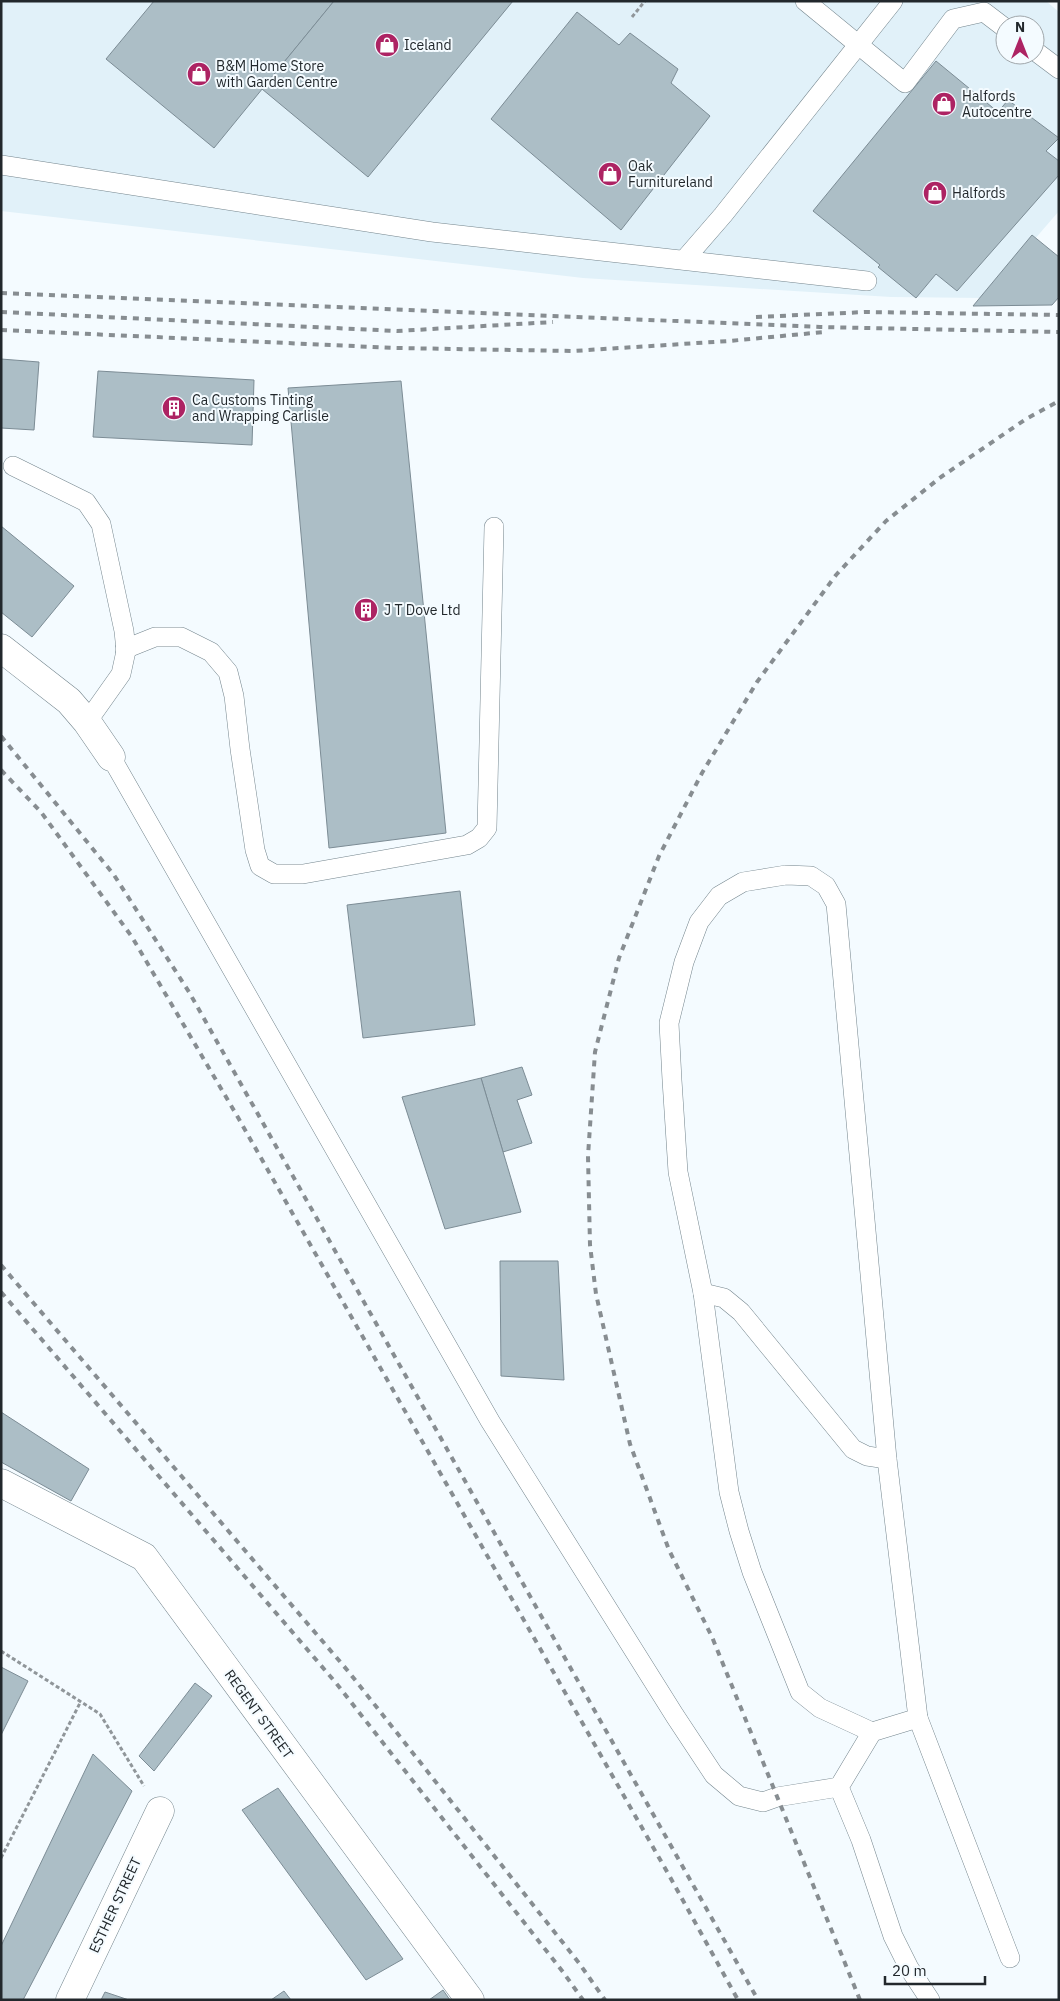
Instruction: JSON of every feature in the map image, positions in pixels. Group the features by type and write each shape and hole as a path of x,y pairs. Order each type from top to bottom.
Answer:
{"street":[{"path":"1,648 69,701 87,722 111,757"},
{"name":"REGENT STREET","path":"1,1483 144,1557 470,2000"},
{"name":"ESTHER STREET","path":"70,2000 160,1811"}],"lane":[{"path":"805,1 905,83 953,19 984,12 995,20"},
{"path":"684,260 724,215 893,1"},
{"path":"1045,58 1059,69"},
{"path":"1,165 432,232 867,281"},
{"path":"13,466 86,502 101,524 124,631 126,649 121,674 87,722"},
{"path":"126,649 155,637 181,637 211,652 228,672 234,696 255,850 260,866 274,874 304,874 467,845 479,838 487,828 494,527"},
{"path":"111,757 490,1421 714,1775 738,1796 763,1802 777,1797 839,1787 872,1732"},
{"path":"918,1718 872,1732 820,1708 800,1692 752,1572 738,1531 729,1492 703,1293 678,1172 669,1024 684,962 699,922 719,896 743,882 786,875 810,876 826,886 836,904 887,1459 918,1718 1010,1958"},
{"path":"703,1293 724,1298 741,1312 853,1449 867,1456 887,1459"},
{"path":"839,1787 861,1840 893,1936 908,1968 930,2000"}],"path":[{"path":"632,17 645,1"},
{"path":"1,1651 100,1714 160,1811"},
{"path":"1,1858 80,1703"}],"shaded area":[{"path":"1,1 1046,1 1059,12 1059,211 984,298 891,297 583,278 1,211"}],"building":[{"name":"B&M Home Store with Garden Centre","path":"154,1 334,1 214,148 106,59"},
{"name":"Iceland","path":"334,1 513,1 368,177 262,89"},
{"name":"Oak Furnitureland","path":"577,12 619,45 630,33 678,69 671,83 710,116 621,230 491,119"},
{"name":"Halfords","path":"936,61 998,112 1008,100 1059,138 1046,151 1059,161 1059,175 957,291 936,274 916,298 878,267 880,265 813,211"},
{"path":"1032,235 1059,257 1059,297 1052,305 973,306"},
{"path":"1,359 39,362 34,430 1,428"},
{"name":"Ca Customs Tinting and Wrapping Carlisle","path":"98,371 254,380 252,445 93,437"},
{"name":"J T Dove Ltd","path":"401,381 446,833 329,848 288,388"},
{"path":"1,526 74,586 32,637 1,612"},
{"path":"460,891 475,1025 363,1038 347,905"},
{"path":"522,1067 532,1095 517,1100 532,1143 503,1152 481,1078"},
{"path":"481,1078 521,1212 445,1229 402,1097"},
{"path":"500,1261 558,1261 564,1380 501,1376"},
{"path":"1,1412 89,1469 71,1501 1,1462"},
{"path":"1,1667 28,1681 1,1735"},
{"path":"195,1683 212,1696 154,1771 139,1756"},
{"path":"93,1754 132,1791 23,2000 1,2000 1,1946"},
{"path":"278,1788 403,1959 366,1980 242,1810"},
{"path":"443,1990 450,2000 429,2000"},
{"path":"284,1991 291,2000 271,2000"},
{"path":"105,1992 129,2000 101,2000"}],"railway":[{"path":"1,293 820,327 1059,332"},
{"path":"1,312 397,331 553,322"},
{"path":"756,317 866,312 1059,315"},
{"path":"1,330 396,348 573,351 729,341 824,332"},
{"path":"860,2000 712,1637 669,1550 630,1444 596,1294 590,1245 588,1156 595,1052 619,958 659,856 702,773 757,682 836,575 886,521 941,477 1026,419 1059,401"},
{"path":"1,736 114,875 189,992 758,2000"},
{"path":"1,770 41,812 132,937 236,1114 738,2000"},
{"path":"1,1265 348,1671 579,1963 605,2000"},
{"path":"1,1292 336,1683 583,2000"}],"place":[{"name":"Iceland","path":"387,45"},
{"name":"B&M Home Store with Garden Centre","path":"199,74"},
{"name":"Halfords Autocentre","path":"944,104"},
{"name":"Oak Furnitureland","path":"610,174"},
{"name":"Halfords","path":"935,193"},
{"name":"Ca Customs Tinting and Wrapping Carlisle","path":"174,408"},
{"name":"J T Dove Ltd","path":"366,610"}]}
